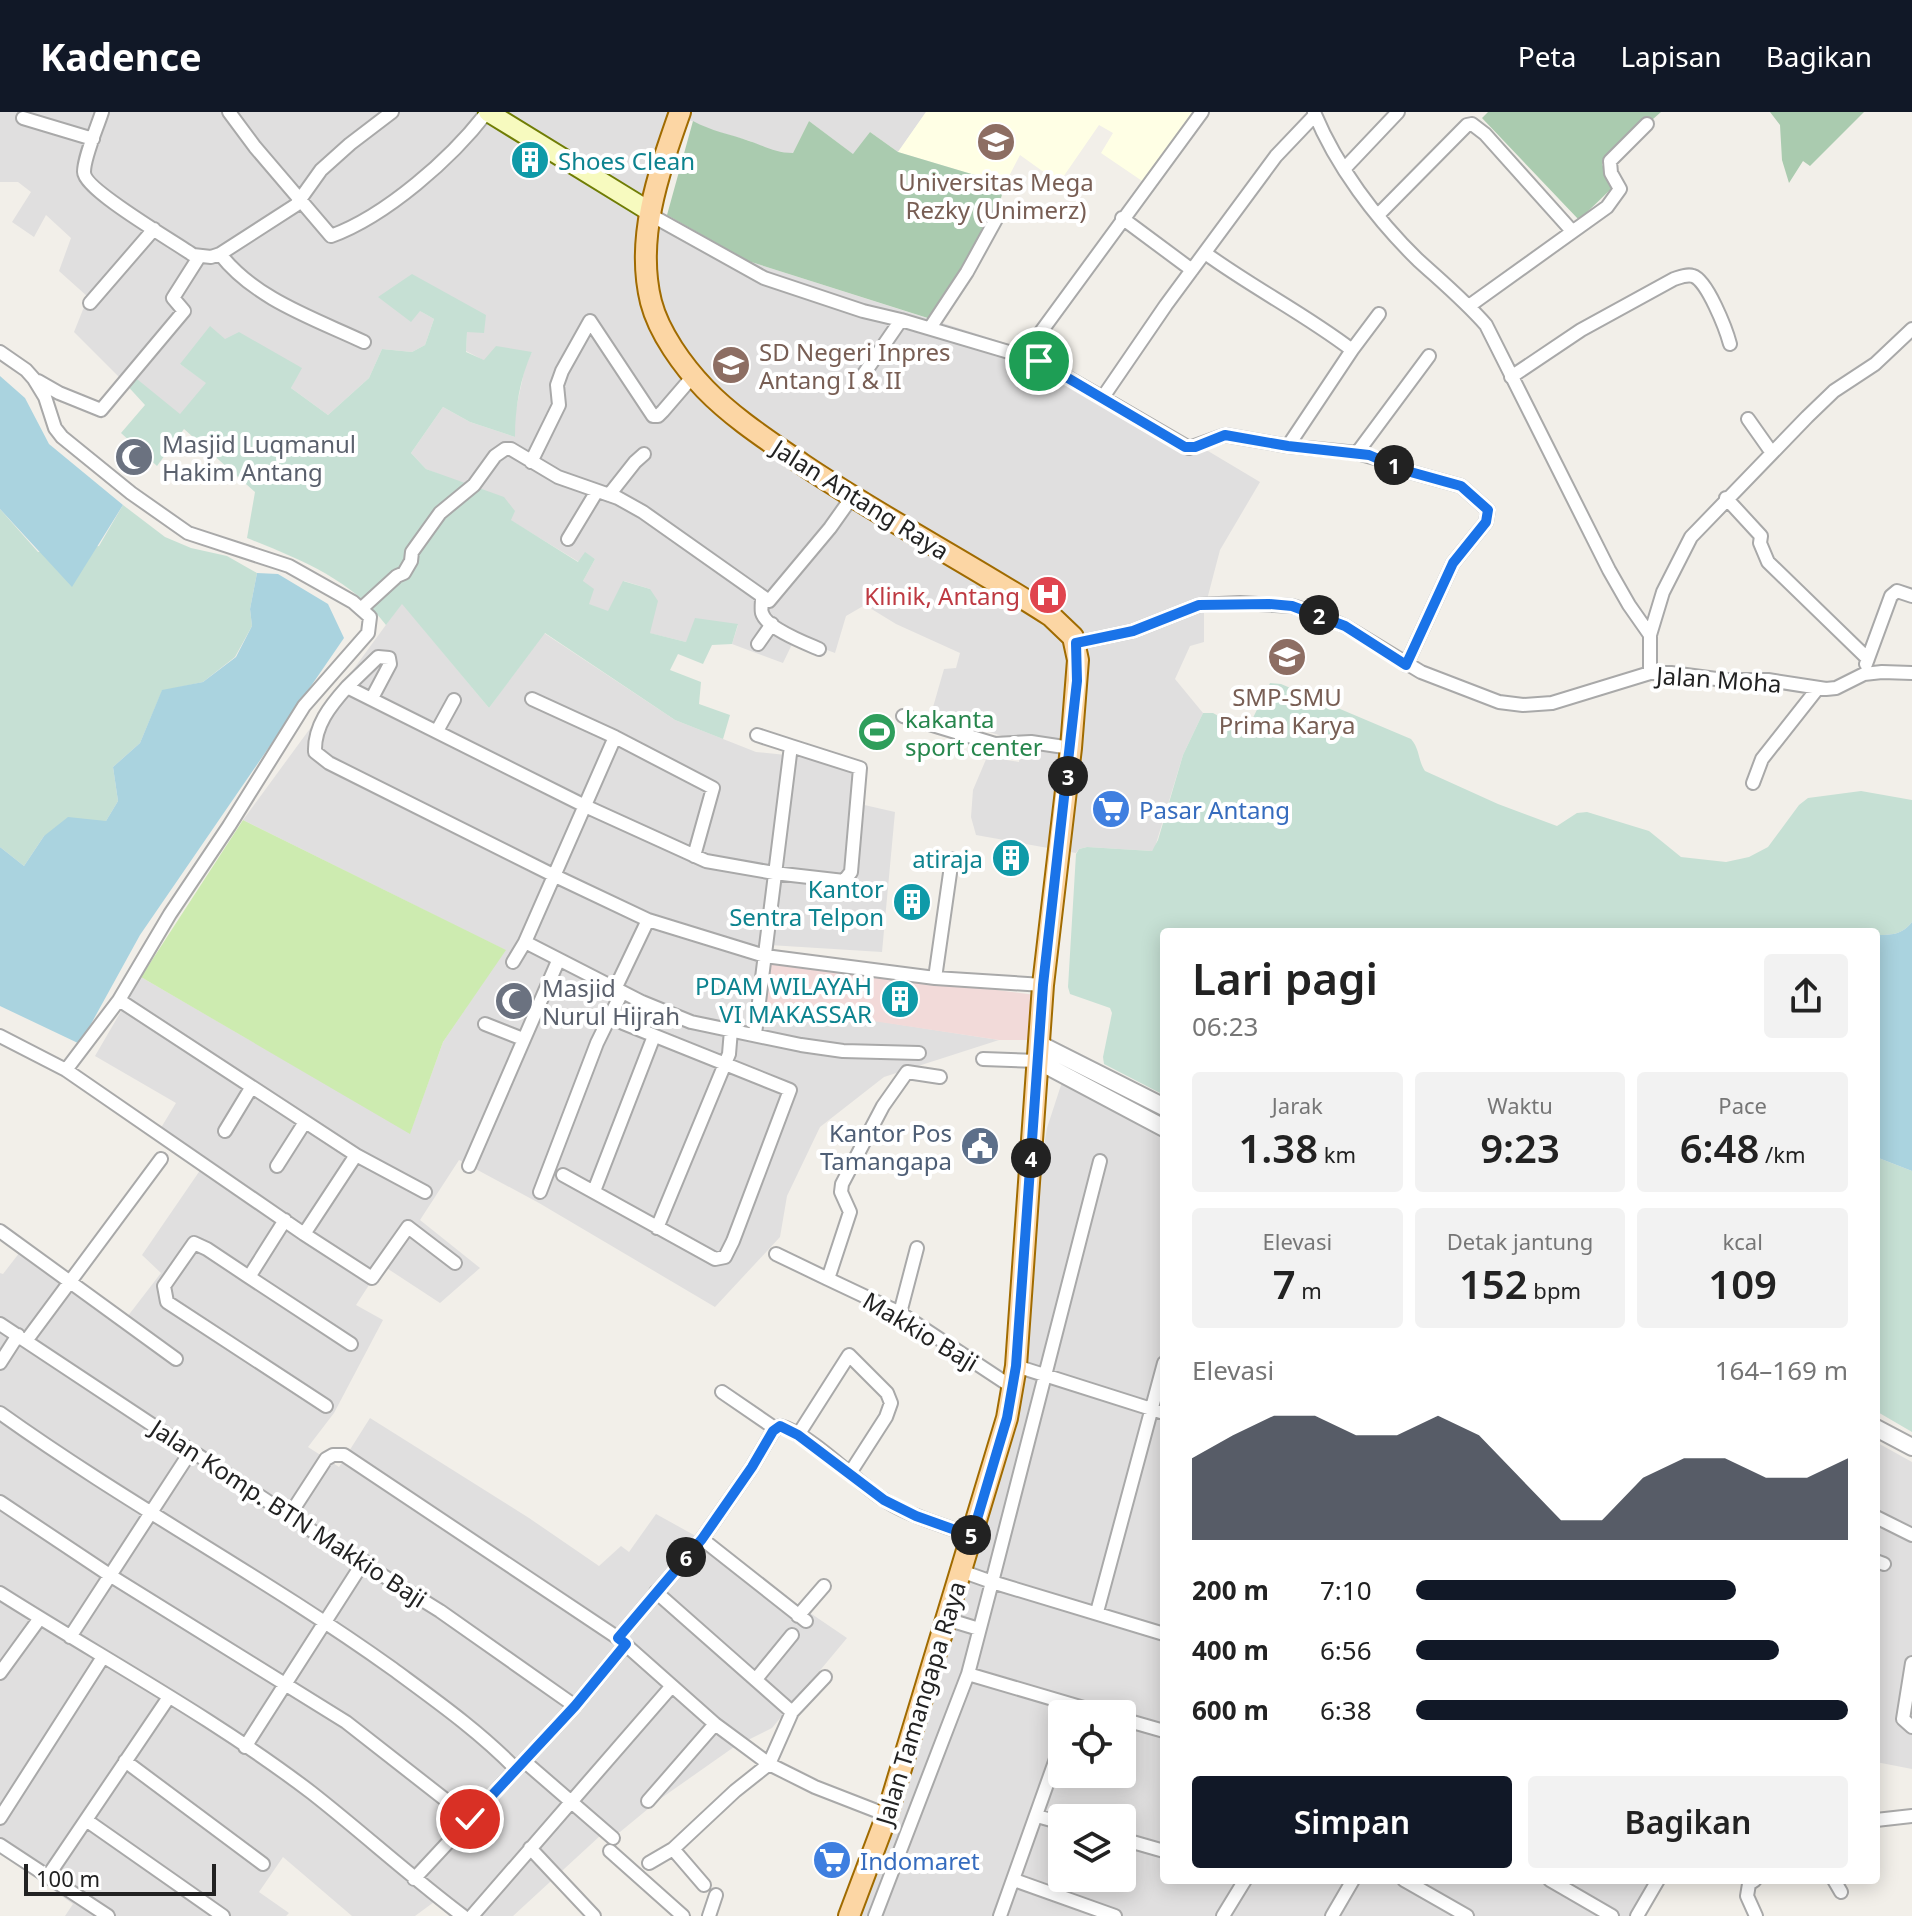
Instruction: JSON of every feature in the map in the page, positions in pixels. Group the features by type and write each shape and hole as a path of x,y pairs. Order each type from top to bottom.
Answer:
{"main road":[{"path":"487,112 649,213"},
{"name":"Jalan Antang Raya","path":"680,112 649,213 646,240 652,304 663,329 694,375 730,412 852,497 1051,616 1070,632 1076,643"},
{"path":"1039,1053 1043,985 1071,748 1078,660 1076,643"},
{"name":"Jalan Tamangapa Raya","path":"854,1915 1007,1418 1016,1366 1039,1053"}],"street":[{"path":"102,112 84,170 86,180 106,198 199,257 220,254 302,200 316,176 326,166 392,112"},
{"path":"229,112 326,233 333,236 424,179 487,112"},
{"path":"1024,355 1202,112"},
{"path":"1344,169 1398,112"},
{"path":"1103,397 1284,145 1314,113 1344,169 1378,215 1416,258 1486,325 1609,570 1650,635"},
{"path":"23,118 93,139"},
{"path":"1378,215 1467,125 1472,124 1485,134 1572,231"},
{"path":"1469,306 1607,207 1619,192 1608,166 1610,161 1647,124"},
{"path":"930,328 967,272 1000,212"},
{"path":"649,213 764,278 863,311 1024,355 1063,373 1189,448 1225,435 1357,453 1461,486 1488,510 1486,522 1453,563 1406,665"},
{"path":"1122,218 1192,270"},
{"path":"90,303 154,229"},
{"path":"1205,253 1274,301 1318,324 1352,350"},
{"path":"220,254 250,284 289,308 364,342"},
{"path":"34,379 101,410 184,311 173,298 199,257"},
{"path":"1511,377 1581,330 1674,279 1688,275 1695,276 1703,283 1730,344"},
{"path":"1288,446 1379,314"},
{"path":"859,381 901,320"},
{"path":"531,462 559,405 557,385 568,356 588,322 592,321 653,416 663,411 694,375"},
{"path":"1650,673 1650,635 1663,592 1691,537 1834,391 1875,364 1912,329"},
{"path":"0,352 34,379 62,437 172,525 289,566 362,608 370,617 368,633 304,706 170,914 119,1000 66,1070"},
{"path":"1357,453 1429,356"},
{"path":"1748,419 1772,453"},
{"path":"362,608 404,573 412,552 430,525 451,502 474,485 495,456 505,449 511,449 558,477 643,512 762,599 771,600 852,497"},
{"path":"568,539 603,493 644,454"},
{"path":"1726,498 1761,536 1760,543 1768,562 1868,659"},
{"path":"1864,674 1891,596 1897,591 1912,596"},
{"path":"762,599 763,615 772,624 819,649"},
{"name":"Jalan Moha","path":"1076,643 1133,631 1199,605 1254,603 1292,606 1312,612 1345,626 1406,665 1486,697 1523,705 1552,703 1650,673 1724,680 1768,680 1818,688 1836,688 1864,674 1912,673"},
{"path":"758,644 772,624"},
{"path":"372,698 390,664 389,658 378,657 347,687 323,718 316,733 315,752 342,770 648,920 765,956 935,978 1043,985"},
{"path":"347,687 585,806 694,856 720,865 841,882 848,880 860,768 757,735"},
{"path":"1753,783 1762,759 1818,688"},
{"path":"532,699 615,737 713,788 694,856"},
{"path":"437,731 454,700"},
{"path":"903,716 995,744 1031,742 1071,748"},
{"path":"513,962 523,946 615,737"},
{"path":"755,1034 791,746"},
{"path":"935,978 952,859"},
{"path":"540,1192 648,920"},
{"path":"523,946 554,969 618,996 730,1034 755,1034 843,1051 919,1053"},
{"path":"469,1166 554,969"},
{"path":"119,1000 356,1155 425,1192"},
{"path":"563,1175 718,1259 725,1257 733,1241 790,1092 788,1088 726,1060 623,1023"},
{"path":"485,1024 523,1039"},
{"path":"657,1228 726,1060 730,1034"},
{"path":"0,1036 66,1070 372,1278 408,1227 455,1263"},
{"path":"594,1191 654,1036"},
{"path":"983,1059 1039,1053 1160,1105"},
{"path":"1039,1053 1160,1126"},
{"path":"828,1279 850,1212 841,1192 842,1184 883,1106 907,1072 940,1077"},
{"path":"225,1131 251,1088"},
{"path":"277,1166 305,1122"},
{"path":"304,1234 356,1155"},
{"path":"0,1363 70,1281 161,1159"},
{"path":"875,1916 968,1674 1100,1161"},
{"path":"249,1277 285,1220"},
{"path":"0,1231 176,1359"},
{"path":"326,1406 167,1302 164,1286 194,1243 351,1344"},
{"path":"900,1313 917,1248"},
{"name":"Makkio Baji","path":"776,1254 900,1313 1012,1387"},
{"name":"Jalan Komp. BTN Makkio Baji","path":"0,1324 289,1516 440,1611 575,1706"},
{"path":"798,1435 849,1355 887,1393 891,1403 886,1417 850,1473"},
{"path":"1016,1366 1157,1411"},
{"path":"1097,1612 1157,1411 1160,1390"},
{"path":"722,1392 776,1429"},
{"path":"0,1413 59,1455 325,1622 572,1802 683,1916"},
{"path":"414,1879 575,1706 656,1592 702,1539 776,1429 783,1427 798,1435 896,1506 972,1536"},
{"path":"1880,1430 1912,1447"},
{"path":"70,1637 191,1451"},
{"path":"289,1516 326,1459 344,1455 622,1641 715,1724 769,1764 815,1787 887,1815"},
{"path":"0,1502 111,1576 346,1722 470,1819"},
{"path":"1880,1519 1912,1535"},
{"path":"702,1539 802,1618 824,1586"},
{"path":"245,1747 364,1561"},
{"path":"961,1571 1160,1633"},
{"path":"656,1592 792,1712"},
{"path":"0,1593 169,1697 312,1793 463,1916"},
{"path":"0,1673 40,1618"},
{"path":"946,1619 979,1629"},
{"path":"756,1679 792,1635"},
{"path":"0,1818 103,1657"},
{"path":"1912,1663 1903,1709 1903,1719 1912,1727"},
{"path":"968,1674 1048,1701"},
{"path":"649,1863 673,1849 769,1764 792,1712 825,1677"},
{"path":"478,1914 530,1848 671,1687"},
{"path":"48,1876 169,1697"},
{"path":"1136,1723 1160,1730"},
{"path":"648,1801 715,1724"},
{"path":"125,1761 263,1864"},
{"path":"1000,1916 1048,1783"},
{"path":"1037,1816 1048,1819"},
{"path":"1880,1820 1912,1816"},
{"path":"86,1820 223,1916"},
{"path":"1136,1843 1160,1850"},
{"path":"0,1845 108,1916"},
{"path":"530,1848 594,1916"},
{"path":"673,1849 704,1885"},
{"path":"1014,1880 1115,1916"},
{"path":"1223,1916 1243,1884"},
{"path":"1332,1916 1351,1884"},
{"path":"1411,1884 1467,1916"},
{"path":"1557,1884 1612,1916"},
{"path":"1637,1916 1656,1884"},
{"path":"1751,1884 1747,1896 1756,1916"},
{"path":"1836,1884 1841,1892"},
{"path":"709,1916 716,1895"}],"shaded area":[{"path":"0,112 926,112 898,152 870,132 854,155 809,121 793,153 775,153 692,121 669,117 648,219 667,215 748,261 1018,347 1104,389 1260,482 1220,550 1204,611 1204,642 1190,646 1175,679 1203,713 1183,755 1155,847 1152,851 1087,847 1076,853 976,835 971,817 973,790 987,757 1019,762 1021,742 931,714 944,669 956,668 960,653 896,624 865,605 846,616 835,653 795,638 783,663 732,644 738,625 686,642 649,633 650,589 624,581 608,612 588,604 583,581 595,559 585,553 579,562 510,520 468,486 426,469 411,453 443,407 470,422 515,437 515,414 525,367 532,352 485,361 466,351 467,332 420,311 434,319 425,345 412,352 382,349 369,378 328,415 291,388 301,367 180,364 207,383 180,415 132,376 123,381 74,332 88,297 59,271 71,238 46,215 34,237 12,222 31,192 18,182 0,182"},
{"name":"Universitas Mega Rezky (Unimerz)","path":"926,112 1204,112 1151,187 1101,153 1113,133 1099,125 1059,183 1020,155 1005,184 898,152"},
{"path":"1488,112 1661,112 1602,164 1612,188 1579,220 1482,118"},
{"path":"1770,112 1864,112 1810,166 1803,161 1789,183 1782,160 1780,125"},
{"path":"693,121 787,153 793,153 809,121 853,154 870,132 898,152 1005,184 999,205 982,226 987,240 934,320 748,261 667,215"},
{"path":"412,274 486,315 484,333 467,332 466,352 484,360 496,346 532,352 519,393 515,437 470,422 443,407 411,453 426,469 504,497 515,511 511,520 578,562 585,552 595,559 583,581 594,589 589,604 608,611 623,581 650,589 658,601 650,633 686,642 695,618 738,624 732,644 712,645 703,664 678,654 670,670 701,682 699,704 730,715 723,739 675,720 545,633 489,708 402,604 386,625 357,595 323,572 247,538 255,492 184,429 157,466 121,433 145,405 123,381 132,375 180,414 206,383 180,364 210,326 225,339 239,332 302,368 291,388 328,415 369,378 382,349 412,352 425,345 434,319 420,311 411,322 378,297"},
{"path":"123,505 165,537 191,548 227,556 257,573 250,609 252,626 235,657 203,682 162,691 140,743 113,767 118,801 106,821 44,836 24,866 0,847 0,509 38,552 99,546"},
{"path":"402,603 489,708 544,633 675,720 756,752 863,763 860,804 895,812 882,952 769,945 754,1002 999,1040 884,1077 820,1127 787,1196 780,1237 715,1307 539,1203 459,1160 420,1220 480,1268 440,1303 382,1265 356,1305 383,1320 334,1413 308,1447 339,1467 370,1418 599,1566 621,1546 629,1552 656,1514 703,1540 847,1638 772,1728 734,1747 660,1799 620,1832 601,1835 513,1916 449,1916 434,1902 415,1916 352,1916 283,1857 259,1892 289,1913 286,1916 65,1916 73,1904 0,1853 0,1273 3,1274 20,1252 124,1321 161,1273 142,1255 203,1166 156,1136 176,1103 95,1056 141,977 410,1133 443,1042 505,950 243,820"},
{"path":"1270,683 1281,684 1411,739 1425,771 1498,804 1557,826 1577,813 1587,812 1649,831 1681,857 1726,862 1749,857 1768,847 1799,805 1808,798 1861,791 1912,800 1912,922 1900,932 1881,935 1880,928 1160,928 1160,1093 1104,1064 1112,1013 1110,1008 1070,994 1076,854 1079,849 1087,847 1152,851 1183,755 1203,713 1213,713 1242,729 1248,728"},
{"path":"765,960 1036,995 1036,1040 999,1040 754,1003"},
{"path":"1063,1079 1160,1130 1160,1884 1663,1884 1644,1916 854,1916 1022,1360 1043,1152 1047,1128"},
{"path":"1880,1159 1912,1171 1912,1432 1880,1413"},
{"path":"1880,1444 1912,1462 1912,1769 1880,1763"}],"green space":[{"path":"243,820 506,950 443,1042 410,1134 141,977"}],"water":[{"path":"0,376 25,398 49,444 123,505 72,587 0,509"},
{"path":"257,573 278,574 328,604 344,638 140,935 80,1044 0,1006 0,847 24,866 44,836 68,817 106,821 118,801 113,767 140,743 162,690 203,682 236,657 252,626 250,609"},
{"path":"1912,922 1912,1171 1880,1159 1880,935 1900,932"}],"place":[{"name":"Universitas Mega Rezky (Unimerz)","path":"996,142"},
{"name":"Shoes Clean","path":"530,160"},
{"name":"SD Negeri Inpres Antang I & II","path":"731,365"},
{"name":"Masjid Luqmanul Hakim Antang","path":"134,457"},
{"name":"Klinik, Antang","path":"1048,595"},
{"name":"SMP-SMU Prima Karya","path":"1287,657"},
{"name":"kakanta sport center","path":"877,732"},
{"name":"Pasar Antang","path":"1111,809"},
{"name":"atiraja","path":"1011,858"},
{"name":"Kantor Sentra Telpon","path":"912,902"},
{"name":"PDAM WILAYAH VI MAKASSAR","path":"900,999"},
{"name":"Masjid Nurul Hijrah","path":"514,1001"},
{"name":"Kantor Pos Tamangapa","path":"980,1146"},
{"name":"Indomaret","path":"832,1860"}],"route":[{"path":"470,1819 575,1706 626,1644 618,1638 702,1539 773,1431 780,1426 798,1435 884,1500 916,1516 972,1536 1007,1418 1016,1366 1043,985 1071,748 1078,660 1076,643 1133,631 1199,605 1269,604 1292,606 1345,626 1406,665 1453,563 1486,522 1488,510 1461,486 1433,480 1369,455 1225,435 1195,447 1185,447 1039,361"}]}
